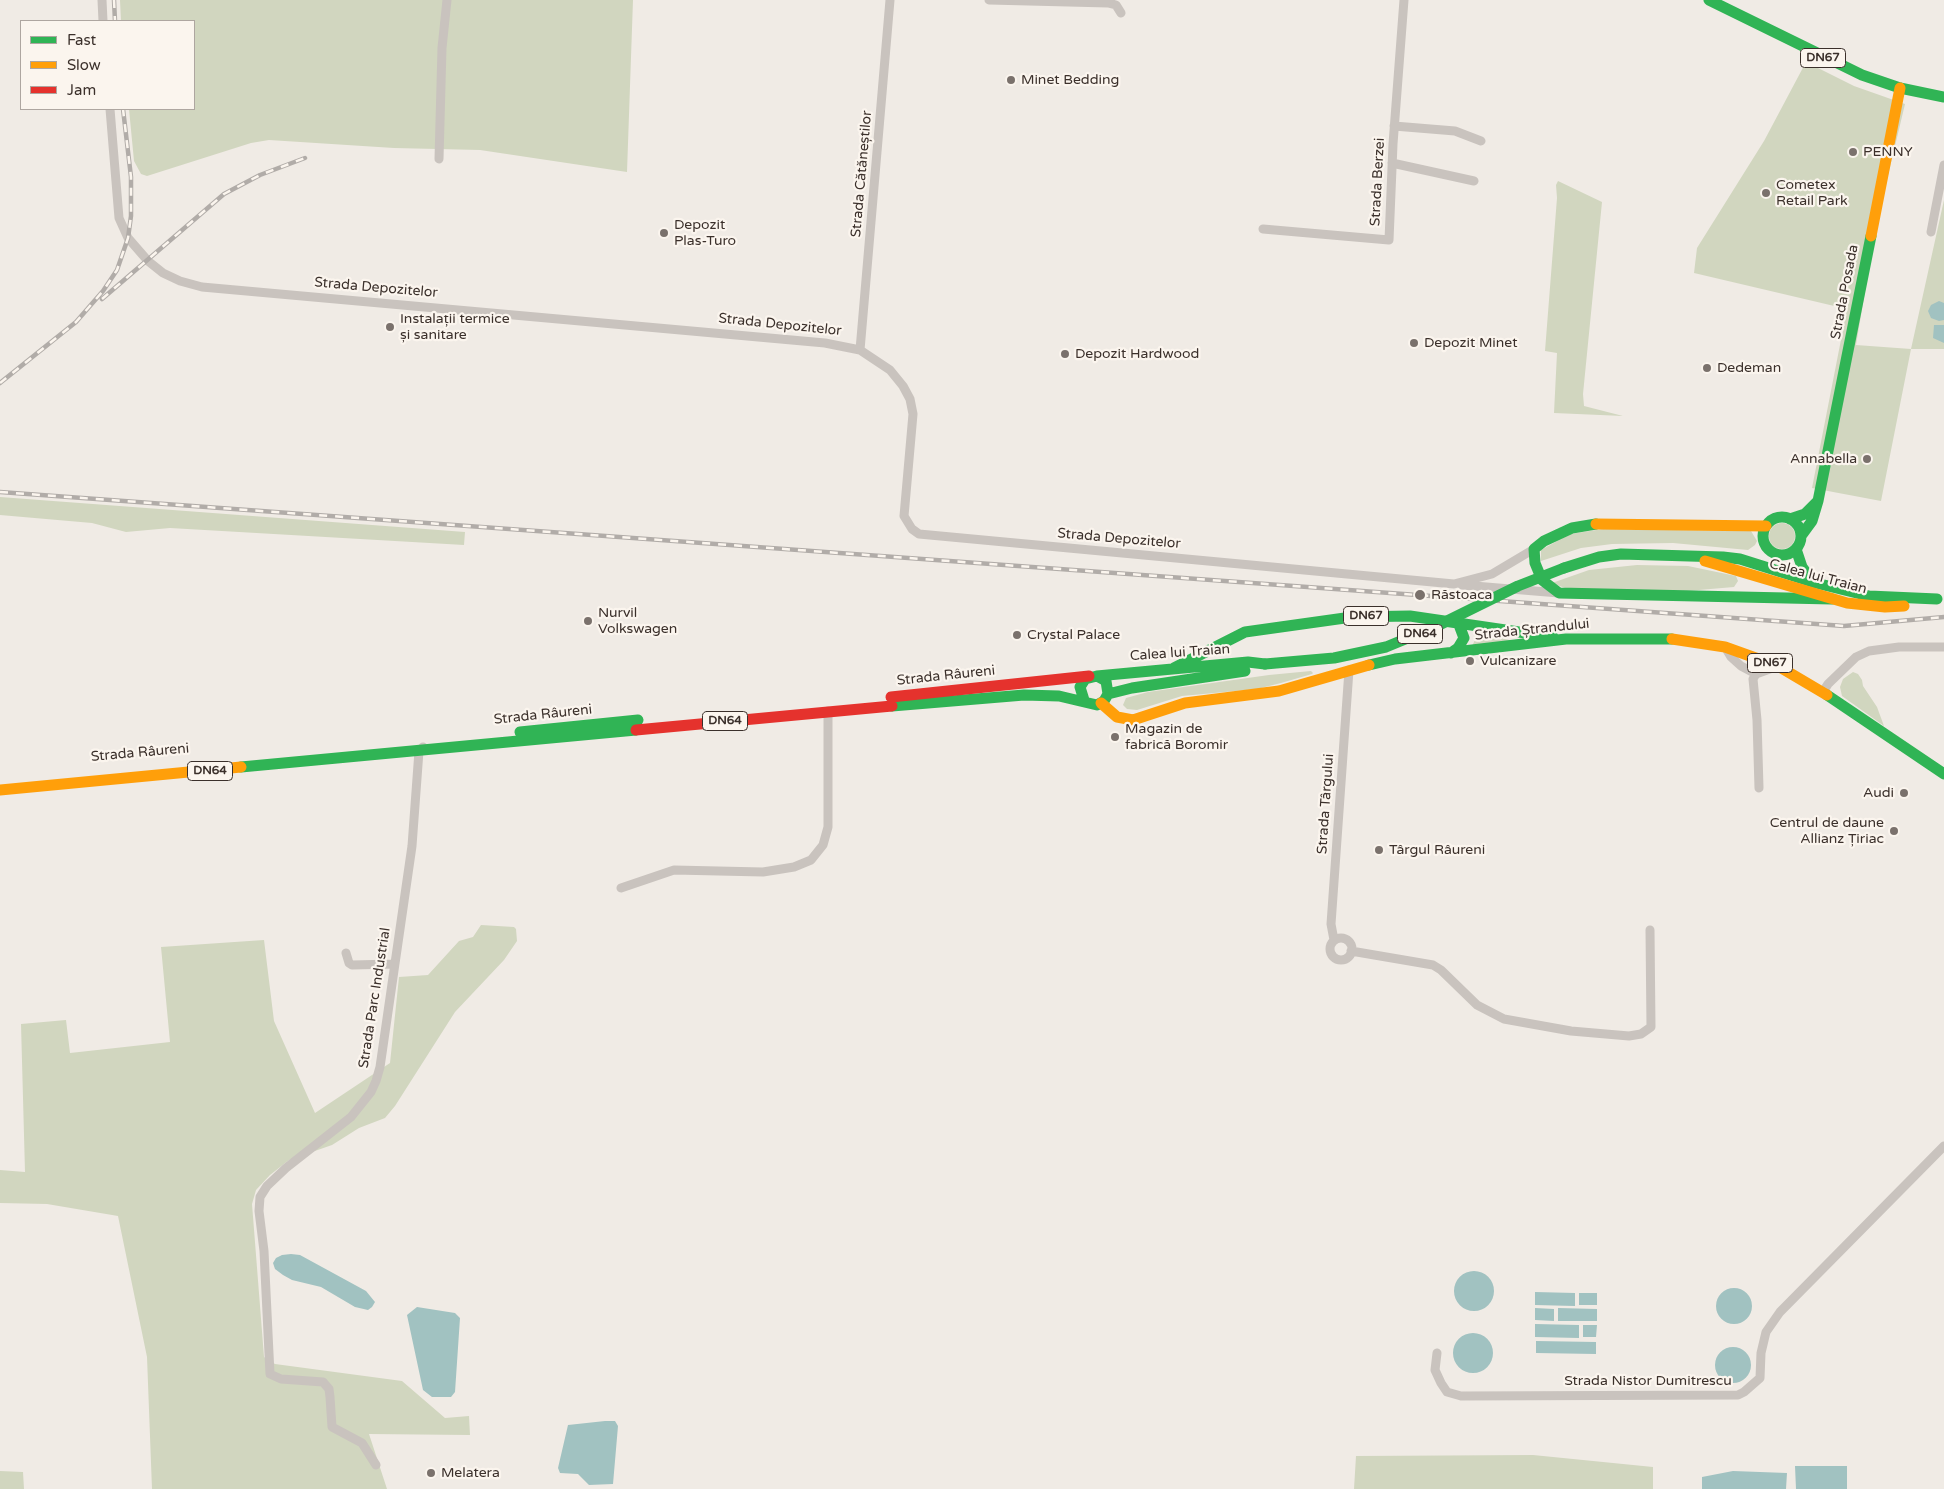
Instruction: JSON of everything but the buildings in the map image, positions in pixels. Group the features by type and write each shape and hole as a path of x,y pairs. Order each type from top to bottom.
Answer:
{"main road":[{"name":"DN67","path":"1709,0 1845,68 1900,88 1944,97"},
{"name":"Strada Posada","path":"1801,536 1812,521 1818,501 1900,88"},
{"path":"1818,501 1805,514 1790,519 1780,517 1766,526 1602,524 1572,528 1559,533 1534,549 1535,563 1542,580 1559,594 1832,599"},
{"path":"1766,526 1763,534 1764,543 1768,548 1779,555 1791,553 1796,549 1801,536 1798,526 1790,519"},
{"path":"1740,559 1752,555 1764,543"},
{"path":"1796,549 1802,567 1809,578 1816,583"},
{"name":"Calea lui Traian","path":"1093,676 1248,662 1265,664 1334,658 1386,647 1437,626 1518,586 1581,562 1621,554 1669,554 1740,559 1816,583 1869,596 1940,598"},
{"name":"Calea lui Traian","path":"1692,556 1832,599 1865,606 1910,606 1940,598"},
{"path":"1741,596 1746,586 1744,572"},
{"name":"DN67","path":"1174,668 1231,637 1251,630 1378,616 1396,615 1458,622 1566,639"},
{"path":"1452,653 1458,648 1464,638 1462,628 1458,622"},
{"name":"Strada Ștrandului","path":"1105,699 1117,717 1133,720 1185,703 1270,693 1386,660 1566,639 1672,639 1725,647 1778,666 1875,725 1944,774"},
{"name":"Calea lui Traian","path":"1105,699 1132,688 1249,671 1265,664"},
{"path":"1084,700 1080,687 1093,676 1106,681 1105,699"},
{"name":"Strada Râureni","path":"0,782 451,740 1093,676"},
{"name":"Strada Râureni","path":"0,790 420,752 828,711 1024,695 1052,695 1084,700"},
{"name":"DN64","path":"1084,700 1092,705 1105,699"}],"street":[{"path":"102,0 104,20"},
{"path":"438,159 442,48 446,0"},
{"name":"Strada Cătăneștilor","path":"860,350 890,0"},
{"path":"989,0 1108,3 1116,5 1121,13"},
{"name":"Strada Berzei","path":"1263,229 1389,240 1394,126 1404,0"},
{"name":"Strada Depozitelor","path":"110,110 118,210 124,230 148,261 163,273 180,281 202,287 825,342 860,350 890,370 903,386 910,399 913,414 904,516 912,529 919,534 1454,584 1492,574 1534,549"},
{"path":"1394,126 1455,131 1481,141"},
{"path":"1392,163 1474,181"},
{"path":"1931,232 1944,165"},
{"path":"1454,584 1559,594"},
{"path":"1725,647 1731,657 1741,666 1756,674"},
{"path":"1823,692 1828,684 1856,657 1869,651 1899,647 1944,647"},
{"path":"1759,788 1757,720 1753,679 1756,674 1778,666"},
{"name":"Strada Târgului","path":"1334,940 1331,924 1349,670"},
{"path":"621,888 674,870 763,872 800,866 816,857 823,845 828,828 828,711"},
{"path":"382,746 391,750 414,747 420,752 422,747 447,744 451,740"},
{"name":"Strada Parc Industrial","path":"376,1464 362,1443 332,1427 329,1389 323,1382 281,1379 272,1377 270,1374 264,1251 258,1211 260,1197 267,1186 286,1168 351,1117 371,1092 380,1067 412,846 420,752"},
{"path":"1351,951 1433,965 1441,970 1477,1005 1504,1019 1571,1031 1629,1036 1641,1034 1651,1027 1650,930"},
{"path":"1341,938 1348,940 1351,951 1346,958 1340,960 1334,957 1330,947 1334,940 1341,938"},
{"path":"346,953 348,963 352,965 394,964"},
{"name":"Strada Nistor Dumitrescu","path":"1437,1353 1435,1370 1441,1383 1447,1392 1461,1396 1738,1395 1760,1378 1760,1353 1766,1332 1780,1312 1944,1146"}],"green space":[{"path":"120,0 633,0 627,172 480,150 394,148 269,140 251,143 147,176 141,174 134,161 129,110 195,110 195,20 121,20"},
{"path":"1806,62 1854,86 1905,104 1876,226 1856,345 1911,349 1881,501 1812,488 1847,309 1694,273 1697,248 1764,141"},
{"path":"1558,181 1602,202 1583,394 1584,406 1623,416 1554,413 1557,353 1545,351 1557,198 1556,185"},
{"path":"1944,200 1944,349 1911,349"},
{"path":"0,497 465,532 464,545 170,528 126,532 92,523 0,515"},
{"path":"1782,523 1791,527 1795,536 1791,545 1782,549 1773,545 1769,536 1773,527"},
{"path":"1603,529 1751,531 1757,541 1748,550 1673,543 1612,544 1581,548 1541,561 1541,550 1570,534"},
{"path":"1637,565 1688,566 1736,576 1738,581 1734,587 1687,591 1570,590 1552,583 1589,570"},
{"path":"1473,632 1514,641 1472,646 1475,640"},
{"path":"1311,671 1312,674 1257,689 1182,696 1137,710 1127,709 1123,705 1126,698 1148,692"},
{"path":"1853,672 1858,674 1862,680 1863,686 1877,707 1884,726 1842,696 1840,687 1843,679"},
{"path":"481,925 514,927 516,929 517,941 504,960 455,1012 395,1106 385,1118 359,1128 332,1145 289,1160 270,1175 256,1190 252,1204 264,1357 275,1364 402,1381 445,1418 469,1416 470,1435 369,1434 387,1489 152,1489 147,1357 118,1216 47,1204 0,1203 0,1170 25,1172 21,1024 66,1020 70,1053 170,1042 161,947 264,940 274,1021 315,1113 390,1063 399,977 428,975 459,941 473,937"},
{"path":"1533,1455 1653,1467 1653,1489 1354,1489 1356,1456"},
{"path":"0,1471 23,1472 24,1489 0,1489"}],"water":[{"path":"1939,301 1944,303 1944,320 1939,321 1931,318 1928,311 1931,305"},
{"path":"1934,325 1944,325 1944,343 1933,338"},
{"path":"282,1255 300,1255 366,1291 375,1302 372,1307 368,1310 355,1307 321,1287 292,1280 283,1275 275,1269 273,1263 276,1258"},
{"path":"1478,1271 1485,1274 1491,1280 1494,1291 1493,1299 1485,1308 1478,1311 1470,1311 1463,1308 1455,1299 1454,1287 1457,1280 1466,1272"},
{"path":"1734,1288 1741,1289 1747,1293 1751,1299 1751,1313 1747,1319 1741,1323 1734,1324 1727,1323 1721,1319 1717,1313 1716,1306 1717,1299 1721,1293 1727,1289"},
{"path":"1535,1292 1575,1293 1575,1306 1535,1305"},
{"path":"1579,1293 1597,1293 1597,1305 1579,1305"},
{"path":"417,1307 455,1313 460,1318 455,1392 451,1397 432,1397 423,1390 407,1315"},
{"path":"1535,1308 1554,1309 1554,1321 1535,1320"},
{"path":"1558,1308 1597,1309 1597,1321 1558,1321"},
{"path":"1535,1324 1579,1325 1579,1338 1535,1337"},
{"path":"1583,1325 1597,1325 1596,1337 1583,1337"},
{"path":"1477,1333 1484,1336 1490,1342 1493,1353 1492,1361 1484,1370 1477,1373 1469,1373 1462,1370 1454,1361 1453,1349 1456,1342 1465,1334"},
{"path":"1536,1341 1596,1342 1596,1354 1536,1353"},
{"path":"1733,1347 1740,1348 1746,1352 1750,1358 1750,1372 1746,1378 1740,1382 1733,1383 1726,1382 1720,1378 1716,1372 1715,1365 1716,1358 1720,1352 1726,1348"},
{"path":"615,1421 618,1426 613,1484 589,1485 578,1474 560,1473 558,1468 568,1425"},
{"path":"1795,1466 1847,1466 1847,1489 1796,1489"},
{"path":"1733,1471 1787,1473 1786,1489 1702,1489 1702,1477"}],"railway":[{"path":"114,0 115,20"},
{"path":"0,383 76,322 103,291 117,270 128,238 131,216 131,177 123,110"},
{"path":"102,299 224,194 260,175 305,158"},
{"path":"0,492 1844,626 1944,617"}],"traffic: fast":[{"path":"1709,0 1862,75 1900,88 1944,97"},
{"path":"1801,536 1812,521 1818,501 1871,236"},
{"path":"1790,519 1805,514 1818,501"},
{"path":"1782,517 1789,518 1795,523 1800,529 1801,536 1800,543 1795,549 1789,554 1782,555 1775,554 1769,549 1764,543 1763,536 1764,529 1769,523 1775,518 1782,517"},
{"path":"1596,524 1572,528 1544,541 1534,549 1535,563 1542,580 1559,593 1832,599"},
{"path":"1796,549 1802,567 1813,582"},
{"path":"1564,568 1599,557 1621,554 1723,557 1740,559 1816,583 1869,596 1937,599"},
{"path":"1265,664 1334,658 1386,647 1437,626 1518,586 1564,568"},
{"path":"1174,668 1245,632 1352,617 1410,616 1553,637"},
{"path":"1451,653 1458,648 1464,638 1458,622"},
{"path":"1369,665 1395,659 1566,639 1672,639"},
{"path":"1097,676 1248,662 1265,664"},
{"path":"1108,694 1132,688 1245,671"},
{"path":"892,706 1024,695 1059,696 1097,705 1104,701 1108,694 1106,681 1097,676 1085,679 1080,687 1084,700"},
{"path":"1827,695 1944,774"},
{"path":"520,732 638,720"},
{"path":"241,767 636,730"}],"traffic: slow":[{"path":"1871,236 1900,88"},
{"path":"1596,524 1766,526"},
{"path":"1705,561 1847,603 1885,607 1904,606"},
{"path":"1672,639 1725,647 1778,666 1827,695"},
{"path":"1101,703 1117,717 1133,720 1185,703 1279,691 1369,665"},
{"path":"0,790 241,767"}],"traffic: jam":[{"path":"891,697 1089,676"},
{"path":"636,730 892,706"}],"place":[{"name":"Minet Bedding","path":"1011,80"},
{"name":"PENNY","path":"1853,152"},
{"name":"Cometex Retail Park","path":"1766,193"},
{"name":"Depozit Plas-Turo","path":"664,233"},
{"name":"Instalații termice și sanitare","path":"390,327"},
{"name":"Depozit Minet","path":"1414,343"},
{"name":"Depozit Hardwood","path":"1065,354"},
{"name":"Dedeman","path":"1707,368"},
{"name":"Annabella","path":"1867,459"},
{"name":"Răstoaca","path":"1420,595"},
{"name":"Nurvil Volkswagen","path":"588,621"},
{"name":"Crystal Palace","path":"1017,635"},
{"name":"Vulcanizare","path":"1470,661"},
{"name":"Magazin de fabrică Boromir","path":"1115,737"},
{"name":"Audi","path":"1904,793"},
{"name":"Centrul de daune Allianz Țiriac","path":"1894,831"},
{"name":"Târgul Râureni","path":"1379,850"},
{"name":"Melatera","path":"431,1473"}]}
